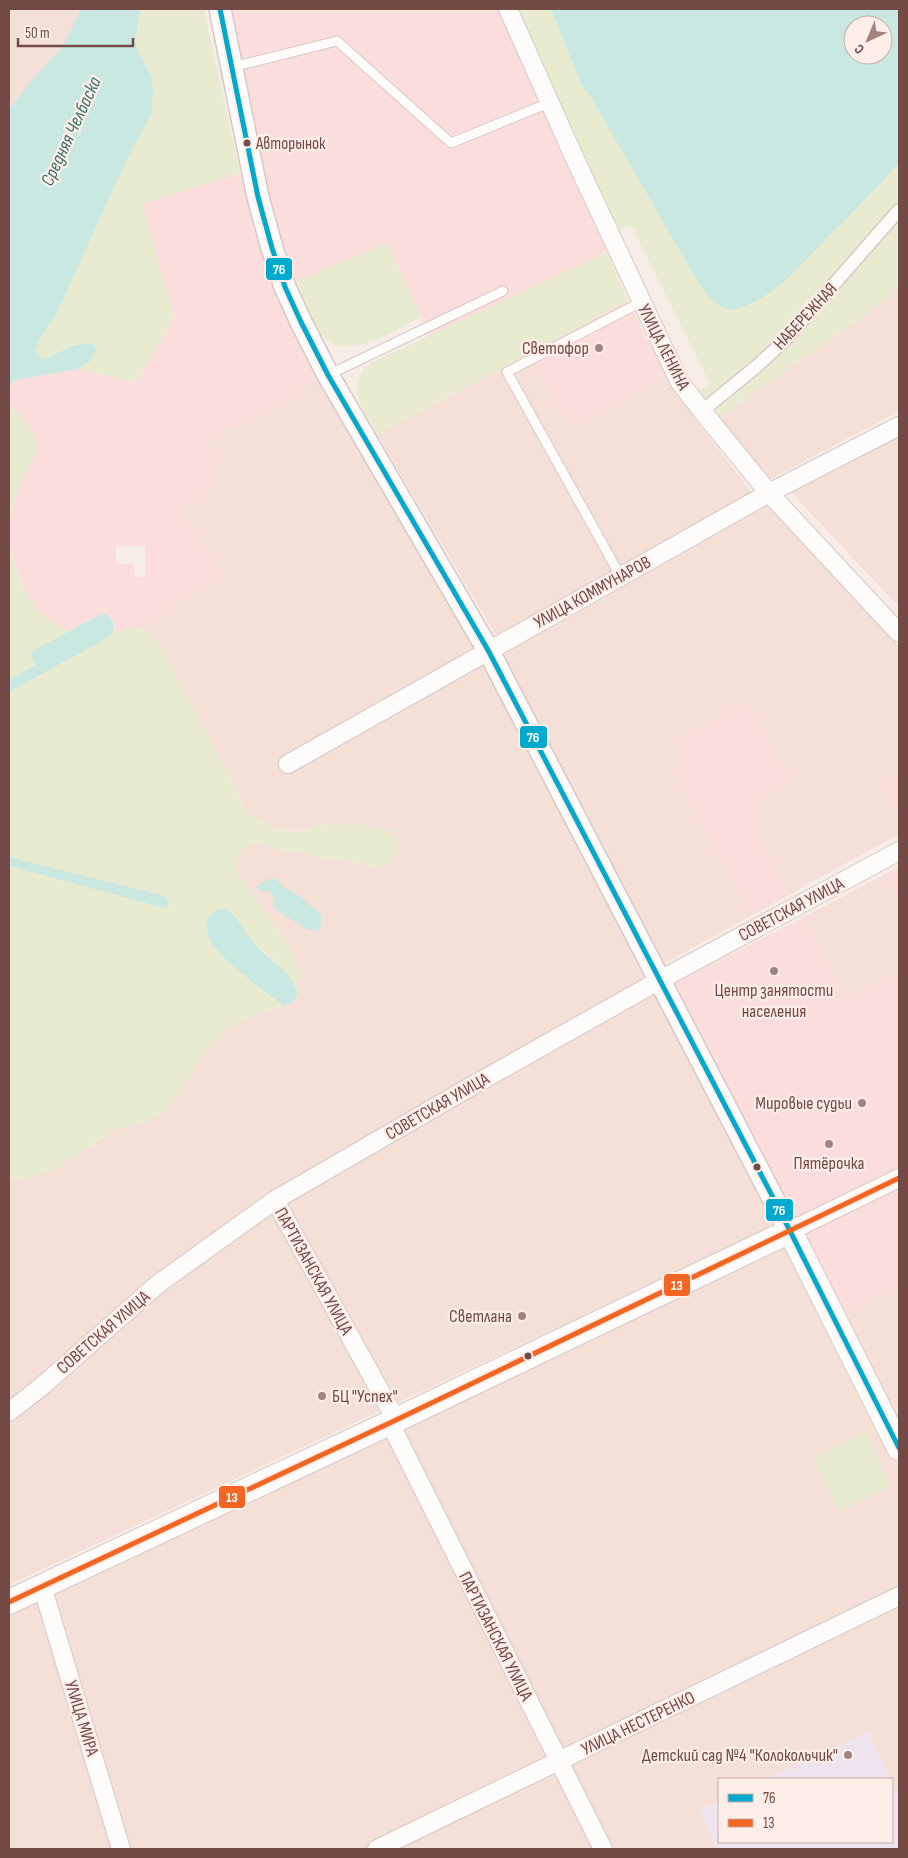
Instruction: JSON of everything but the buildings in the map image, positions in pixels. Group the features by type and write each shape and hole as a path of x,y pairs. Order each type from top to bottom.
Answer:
{"main road":[{"path":"9,1602 790,1231 899,1448"}],"street":[{"path":"220,9 258,197 285,287 301,322 328,375 488,650 790,1231 899,1178"},
{"name":"УЛИЦА ЛЕНИНА","path":"508,9 549,103 676,375 702,412 768,493 899,633"},
{"name":"НАБЕРЕЖНАЯ","path":"702,412 786,339 899,210"},
{"name":"УЛИЦА КОММУНАРОВ","path":"288,764 768,493 899,426"},
{"name":"СОВЕТСКАЯ УЛИЦА","path":"9,1412 41,1387 158,1284 275,1200 660,980 899,850"},
{"name":"ПАРТИЗАНСКАЯ УЛИЦА","path":"275,1200 393,1421 603,1849"},
{"name":"УЛИЦА МИРА","path":"42,1586 122,1849"},
{"name":"УЛИЦА НЕСТЕРЕНКО","path":"377,1849 899,1596"}],"lane":[{"path":"232,67 337,41 451,143 549,103"},
{"path":"328,375 503,291"},
{"path":"621,577 507,372 641,302"}],"shaded area":[{"path":"9,9 81,9 62,48 36,75 9,109"},
{"name":"Авторынок","path":"231,9 500,9 607,252 429,336 387,244 297,281 284,256 272,219"},
{"path":"240,173 276,289 289,323 317,379 208,441 213,483 181,511 222,575 133,627 113,632 113,621 99,615 70,631 59,627 42,615 29,599 16,568 10,545 9,523 17,491 37,450 23,418 9,405 9,387 15,380 78,369 136,382 174,317 141,204","holes":["116,546 145,546 145,577 134,577 134,564 116,564"]},
{"path":"899,284 899,411 767,481 717,419 876,307"},
{"path":"628,301 666,376 570,426 530,353"},
{"path":"530,353 570,425 666,376 695,419 752,493 497,637 377,434"},
{"path":"317,379 475,643 778,1224 9,1585 9,1179 27,1178 94,1144 113,1130 143,1124 183,1086 203,1054 224,1031 298,993 296,985 301,973 289,946 236,871 236,860 240,852 252,843 266,845 290,853 303,851 315,857 355,862 374,868 398,850 396,840 390,833 365,826 320,825 297,832 276,829 255,818 244,809 234,785 151,632 133,627 222,575 181,511 213,483 208,441"},
{"path":"899,436 899,607 790,491"},
{"path":"769,505 899,646 899,772 882,786 899,816 899,834 663,964 499,656"},
{"path":"746,702 790,780 759,799 761,845 788,895 752,915 672,767 685,760 676,742"},
{"path":"899,772 899,816 882,786"},
{"path":"899,867 899,897 886,874"},
{"path":"886,874 899,897 899,973 844,999 804,917"},
{"path":"804,917 844,999 899,973 899,1171 794,1220 673,984"},
{"path":"899,1189 899,1285 841,1313 802,1236"},
{"path":"789,1243 899,1466 899,1797 893,1784 893,1778 890,1778 868,1732 768,1778 718,1778 718,1802 699,1811 717,1849 9,1849 9,1613"},
{"path":"899,1285 899,1428 841,1313"},
{"name":"Детский сад №4 \"Колокольчик\"","path":"868,1732 891,1778 768,1778"},
{"name":"Детский сад №4 \"Колокольчик\"","path":"893,1783 899,1797 899,1849 717,1849 699,1811 718,1802 718,1843 893,1843"}],"green space":[{"path":"140,9 204,9 240,173 142,204 174,317 136,382 78,369 90,361 96,351 93,344 81,344 63,350 46,359 38,356 34,350 56,315 127,159 151,115 151,75 139,54 135,41"},
{"path":"517,9 551,9 582,86 590,96 699,284 708,295 724,308 733,309 743,306 785,280 870,196 899,163 899,284 876,307 717,419 695,392 710,384 631,225 615,232"},
{"path":"387,243 421,317 383,337 354,346 341,346 329,341 319,331 297,281"},
{"path":"607,252 628,301 377,434 361,406 357,387 364,370 373,362"},
{"path":"9,405 23,418 34,435 37,450 17,491 9,523"},
{"path":"9,536 14,565 26,593 45,616 57,625 70,631 31,652 35,665 9,680"},
{"path":"133,627 151,632 159,644 234,785 242,804 250,814 269,826 290,832 300,832 329,825 358,824 377,827 385,829 393,835 398,850 389,863 374,868 355,862 315,857 303,851 290,853 266,845 252,843 244,849 238,858 236,871 289,946 301,973 296,985 273,959 250,939 209,937 225,957 244,975 284,1006 243,1020 224,1031 203,1054 183,1087 165,1111 143,1124 113,1130 54,1170 27,1178 9,1179 9,866 164,908 170,904 165,896 9,856 9,692 104,640 113,632"},
{"path":"865,1432 891,1486 839,1512 813,1457"}],"water":[{"name":"Средняя Челбаска","path":"81,9 140,9 135,41 139,54 151,75 153,91 151,115 127,159 56,315 41,337 35,350 38,356 46,359 69,348 87,343 93,344 96,351 90,361 78,369 15,380 9,387 9,109 36,75 62,48"},
{"path":"551,9 899,9 899,163 782,283 755,302 737,309 721,306 712,300 699,284 590,96 582,86"},
{"path":"107,614 113,621 113,632 104,640 9,692 9,680 35,665 31,652 99,615"},
{"path":"9,856 165,896 170,904 164,908 9,866"},
{"path":"267,879 276,879 283,887 301,897 321,915 321,924 318,931 307,929 273,907 274,897 270,891 260,891 257,887"},
{"path":"226,909 256,945 290,977 298,993 293,1002 284,1006 232,965 214,946 208,936 207,919 214,911"}],"transit line":[{"name":"76","path":"220,9 258,197 285,287 301,322 328,375 488,650 780,1211 899,1448"},
{"name":"13","path":"9,1602 396,1420 899,1178"}],"place":[{"name":"Авторынок","path":"247,143"},
{"name":"Светофор","path":"599,348"},
{"name":"Центр занятости населения","path":"774,971"},
{"name":"Мировые судьи","path":"862,1103"},
{"name":"Пятёрочка","path":"829,1144"},
{"name":"Светлана","path":"522,1316"},
{"name":"БЦ \"Успех\"","path":"322,1396"},
{"name":"Детский сад №4 \"Колокольчик\"","path":"848,1755"}]}
